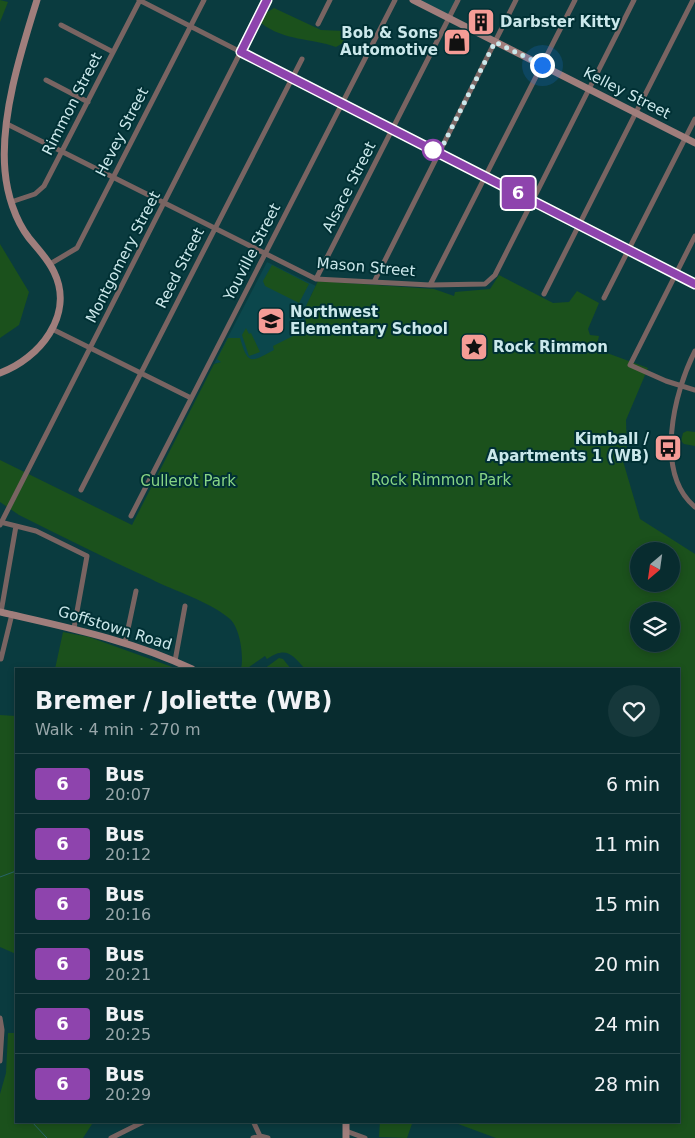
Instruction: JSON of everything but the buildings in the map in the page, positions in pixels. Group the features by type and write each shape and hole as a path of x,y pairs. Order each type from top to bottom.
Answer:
{"street":[{"path":"0,373 16,366 34,354 52,329 58,314 60,293 57,279 50,264 26,234 11,202 4,165 8,124 18,63 37,0"},
{"path":"139,0 695,284"},
{"name":"Rimmon Street","path":"11,202 39,192 88,102 139,0"},
{"name":"Hevey Street","path":"50,264 77,248 204,0"},
{"name":"Montgomery Street","path":"0,523 267,0"},
{"path":"318,24 330,0"},
{"name":"Youville Street","path":"131,516 395,0"},
{"name":"Kelley Street","path":"413,0 695,143"},
{"name":"Alsace Street","path":"316,279 458,0"},
{"path":"374,282 516,0"},
{"path":"430,285 575,0"},
{"path":"532,200 634,0"},
{"path":"544,294 693,0"},
{"path":"61,26 113,52"},
{"name":"Reed Street","path":"81,490 302,59"},
{"path":"46,80 88,102"},
{"path":"604,298 695,119"},
{"name":"Mason Street","path":"8,124 316,279 430,285 489,282 532,200"},
{"path":"695,236 630,365 695,390"},
{"path":"52,329 191,398"},
{"path":"695,351 680,385 672,432 673,470 680,490 695,507"},
{"path":"0,523 36,531 87,556 74,628"},
{"path":"1,612 16,526"},
{"path":"125,643 136,591"},
{"path":"175,661 186,606"},
{"name":"Goffstown Road","path":"1,612 74,628 125,643 190,668"},
{"path":"1,659 12,614"},
{"path":"0,1018 2,1030 0,1061"},
{"path":"111,1138 141,1123"},
{"path":"254,1123 260,1136"},
{"path":"346,1134 365,1138"},
{"path":"253,1138 260,1136 268,1138"}],"shaded area":[{"path":"413,0 458,0 449,18"},
{"name":"Northwest Elementary School","path":"267,262 316,286 311,295 305,325 264,377 222,362 214,364"}],"green space":[{"path":"0,0 8,2 0,22"},
{"path":"274,8 321,30 345,31 343,43 336,47 288,36 270,29 261,23 266,13"},
{"path":"0,244 29,292 19,325 0,338"},
{"path":"272,265 309,284 299,303 265,286 263,281"},
{"name":"Rock Rimmon Park","path":"499,275 553,303 569,302 577,291 599,303 588,329 590,335 599,336 596,349 648,368 626,420 627,455 623,461 640,519 676,542 630,542 630,592 680,592 680,544 695,554 695,1138 496,1138 455,1123 680,1123 680,668 304,668 296,659 284,652 267,659 265,656 247,668 241,668 239,635 230,619 221,612 19,515 0,502 0,460 132,525 214,364 221,362 217,359 228,338 240,338 245,353 251,359 274,350 273,346 297,334 299,326 305,325 306,306 318,281 434,289 454,296 455,292 490,289"},
{"path":"246,328 249,334 251,333 260,352 249,356 242,335"},
{"path":"687,431 695,432 695,446 684,444 681,441 683,433"},
{"path":"63,632 89,637 175,668 55,668"},
{"path":"279,658 283,659 290,668 265,668"},
{"path":"0,715 15,716 15,954 0,947"},
{"path":"8,1033 15,1033 15,1123 93,1123 83,1138 0,1138 0,1094 6,1073"},
{"path":"380,1123 412,1123 407,1138 379,1137"}],"waterway":[{"path":"0,877 15,871"},
{"path":"33,1123 47,1138"}],"bus line":[{"name":"6","path":"267,0 241,52 695,284"}],"place":[{"name":"Darbster Kitty","path":"481,22"},
{"name":"Bob & Sons Automotive","path":"457,42"},
{"name":"Northwest Elementary School","path":"271,321"},
{"name":"Rock Rimmon","path":"474,347"},
{"name":"Kimball / Apartments 1 (WB)","path":"668,448"}],"route":[{"path":"433,150 439,153 495,42 542,65"}],"park label":[{"name":"Cullerot Park","path":"188,481"}]}
